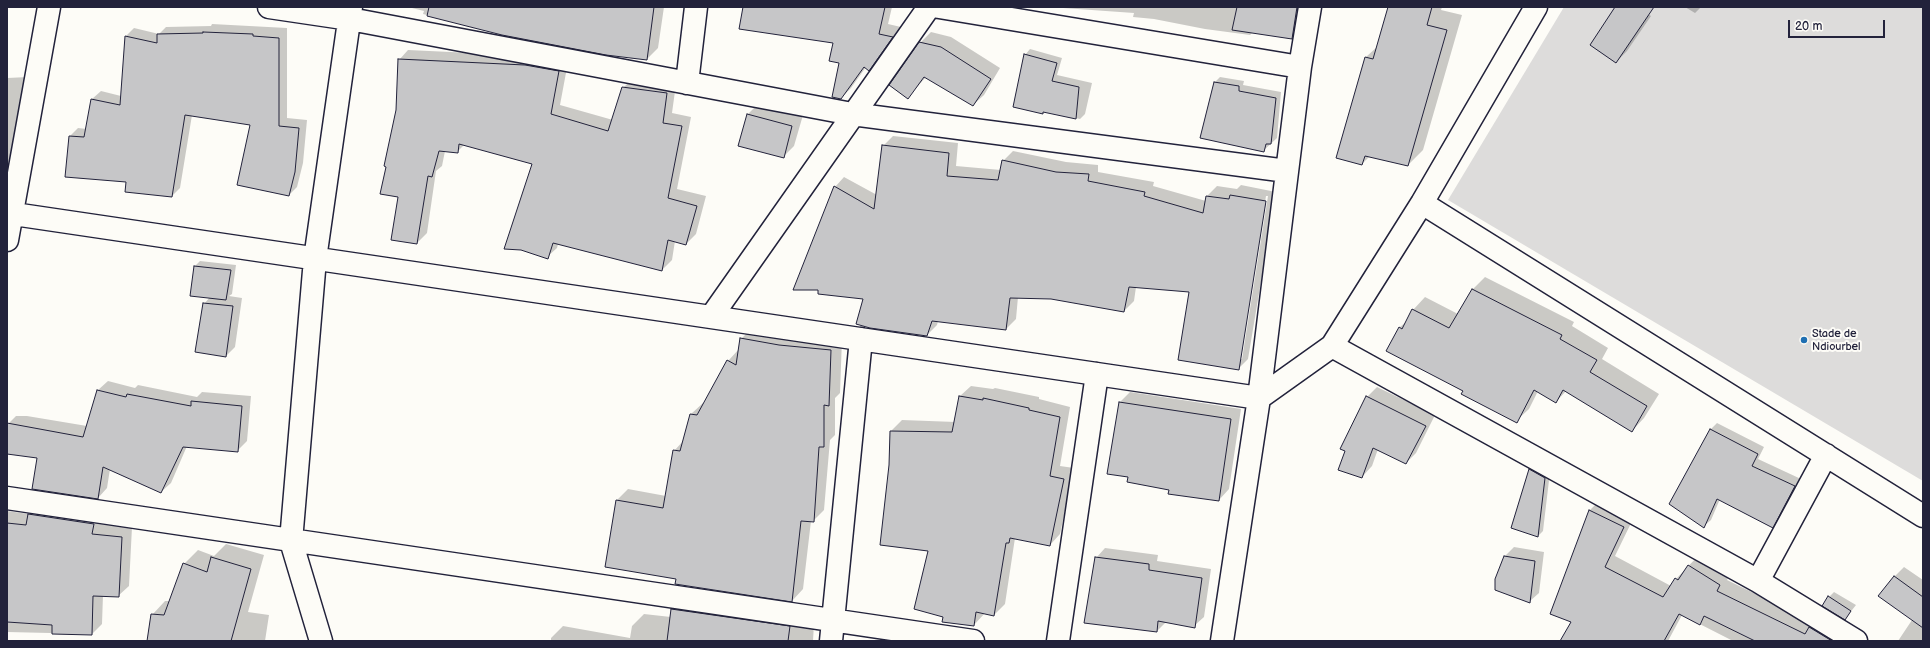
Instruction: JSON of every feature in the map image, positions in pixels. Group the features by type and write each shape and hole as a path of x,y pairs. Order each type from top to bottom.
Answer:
{"street":[{"path":"7,240 9,213 49,7"},
{"path":"269,7 350,13 687,83 852,114 1287,171"},
{"path":"687,83 696,7"},
{"path":"711,317 852,114 929,7"},
{"path":"939,7 1300,67"},
{"path":"1222,641 1259,398 1300,67 1310,7"},
{"path":"9,213 1259,398 1332,346 1422,203 1536,7"},
{"path":"321,641 291,541 315,259 350,13"},
{"path":"1422,203 1923,516"},
{"path":"832,631 861,339"},
{"path":"1332,346 1758,581 1856,641"},
{"path":"1058,641 1097,374"},
{"path":"1758,581 1826,455"},
{"path":"7,498 291,541 832,631 973,641"}],"shaded area":[{"name":"Stade de Ndiourbel","path":"1564,7 1923,7 1923,481 1448,200"}],"building":[{"path":"429,7 654,7 647,60 606,55 502,35 427,16"},
{"path":"743,7 885,7 879,34 893,37 869,71 864,67 841,99 832,97 839,63 829,61 833,43 739,29"},
{"path":"1237,7 1297,7 1292,39 1232,30"},
{"path":"1388,7 1432,7 1427,25 1447,30 1408,166 1365,156 1362,165 1336,158 1365,57 1373,59"},
{"path":"1615,7 1654,7 1616,63 1590,45"},
{"path":"203,32 253,34 253,36 279,38 279,126 299,128 295,172 289,196 237,185 250,125 185,115 172,197 125,192 126,182 65,177 69,136 84,137 91,99 120,105 125,36 157,43 157,34"},
{"path":"919,42 941,47 991,79 973,106 924,77 908,99 889,85"},
{"path":"1024,54 1057,63 1052,81 1079,87 1076,119 1043,112 1043,114 1013,107"},
{"path":"398,59 525,65 559,71 551,114 608,131 622,87 667,93 663,123 682,126 668,198 697,206 686,245 668,240 662,271 553,243 548,259 521,250 504,249 532,164 459,144 458,153 439,151 432,177 428,176 417,244 391,240 398,197 380,194 386,167 384,166 396,110"},
{"path":"1214,82 1239,86 1239,91 1276,98 1271,144 1266,144 1264,152 1200,138"},
{"path":"747,114 792,126 784,158 738,146"},
{"path":"882,145 949,153 947,176 998,180 1002,160 1056,172 1089,174 1088,181 1145,192 1144,196 1203,213 1206,196 1229,199 1230,195 1266,201 1239,370 1178,360 1189,292 1129,287 1124,312 1051,299 1010,298 1006,330 932,321 927,336 870,328 856,324 863,299 818,294 818,290 793,290 834,186 874,209"},
{"path":"194,266 231,270 226,300 190,296"},
{"path":"1472,289 1562,335 1560,339 1597,360 1590,372 1647,406 1632,432 1563,390 1556,403 1534,390 1517,423 1461,394 1463,391 1386,351 1399,327 1402,329 1412,309 1449,328"},
{"path":"203,303 233,306 226,357 195,352"},
{"path":"740,338 779,345 831,350 829,406 824,405 824,447 819,447 814,522 801,521 792,602 675,584 676,579 605,567 616,500 663,508 673,450 680,451 690,414 697,415 727,360 736,365"},
{"path":"97,390 126,397 127,394 191,406 191,401 242,406 238,452 183,447 161,493 103,467 98,499 32,489 37,458 7,454 7,423 83,437"},
{"path":"959,396 983,400 983,398 1029,408 1029,410 1060,417 1050,476 1064,479 1050,546 1010,538 1009,543 1006,543 994,616 976,612 974,626 942,622 943,617 914,609 928,551 880,545 889,465 890,431 952,432"},
{"path":"1366,396 1426,426 1406,464 1373,448 1362,478 1338,470 1345,451 1340,449"},
{"path":"1119,402 1231,419 1219,501 1168,494 1169,490 1127,482 1128,477 1107,474"},
{"path":"1710,429 1758,454 1752,466 1795,486 1773,528 1717,499 1704,528 1669,504"},
{"path":"1529,469 1545,478 1538,537 1511,528"},
{"path":"1589,510 1624,527 1605,567 1663,597 1675,578 1678,580 1688,565 1720,585 1717,591 1805,634 1809,627 1832,641 1755,641 1704,616 1700,625 1679,614 1664,641 1560,641 1571,622 1550,614"},
{"path":"28,514 94,524 92,534 122,537 119,597 93,596 92,635 52,634 52,625 7,622 7,523 26,525"},
{"path":"1504,556 1535,561 1530,603 1495,590 1495,579"},
{"path":"211,557 251,569 231,641 147,641 151,614 164,615 183,563 207,572"},
{"path":"1095,557 1149,564 1149,570 1202,578 1195,628 1158,621 1157,632 1084,623"},
{"path":"1894,576 1923,597 1923,628 1878,596"},
{"path":"1828,596 1851,611 1845,620 1822,606"},
{"path":"671,609 790,626 788,641 667,641"}],"place":[{"name":"Stade de Ndiourbel","path":"1804,340"}]}
